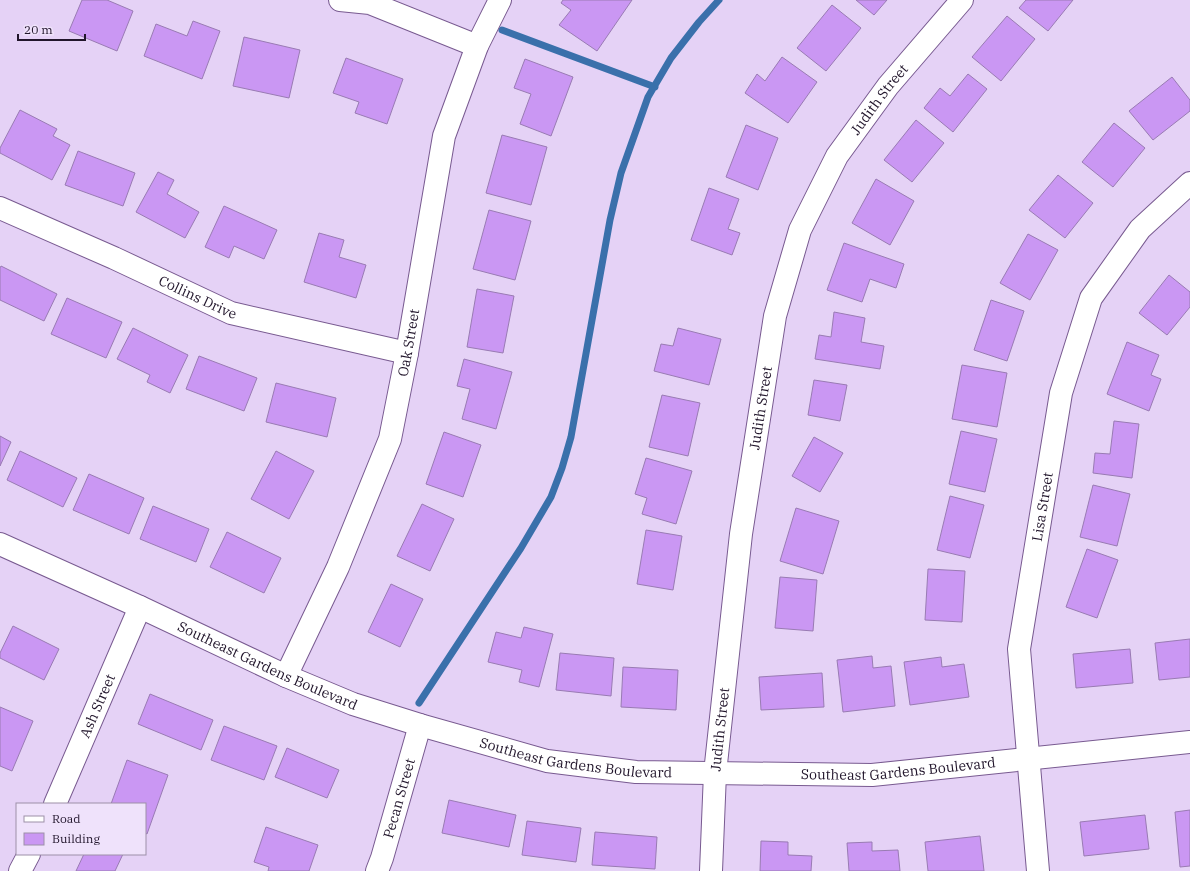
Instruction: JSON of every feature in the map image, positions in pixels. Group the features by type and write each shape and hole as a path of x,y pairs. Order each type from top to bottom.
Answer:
{"street":[{"path":"340,0 370,3 477,46"},
{"name":"Oak Street","path":"286,676 338,567 390,439 407,353 444,136 477,46 500,0"},
{"name":"Judith Street","path":"711,871 715,773 742,534 775,316 800,230 837,156 888,86 962,0"},
{"name":"Lisa Street","path":"1038,871 1019,649 1061,393 1091,298 1140,229 1190,183"},
{"name":"Collins Drive","path":"0,208 114,258 231,313 407,353"},
{"name":"Southeast Gardens Boulevard","path":"0,544 140,607 286,676 353,704 420,726 548,761 636,772 872,775 1190,742"},
{"name":"Ash Street","path":"55,803 140,607"},
{"name":"Pecan Street","path":"377,871 420,726"},
{"path":"20,871 28,855"}],"building":[{"path":"82,0 107,0 133,11 117,51 69,31"},
{"path":"563,0 632,0 597,51 559,25 571,10 561,3"},
{"path":"856,0 887,0 874,15"},
{"path":"1026,0 1073,0 1048,31 1019,8"},
{"path":"832,5 861,28 826,71 797,48"},
{"path":"1007,16 1035,39 1001,81 972,57"},
{"path":"193,21 220,31 202,79 144,56 156,24 187,36"},
{"path":"244,37 300,50 289,98 233,86"},
{"path":"782,57 817,82 788,123 745,93 757,74 765,81"},
{"path":"346,58 403,79 387,124 355,113 359,102 333,93"},
{"path":"525,59 573,77 551,136 520,124 531,94 514,88"},
{"path":"968,74 987,89 953,132 924,108 940,88 950,96"},
{"path":"1172,77 1190,100 1190,111 1153,140 1129,111"},
{"path":"20,110 57,129 53,136 70,145 52,180 0,153 0,148"},
{"path":"916,120 944,143 912,182 884,160"},
{"path":"1114,123 1145,148 1113,187 1082,162"},
{"path":"746,125 778,138 758,190 726,177"},
{"path":"502,135 547,147 531,205 486,193"},
{"path":"78,151 135,173 123,206 65,185"},
{"path":"158,172 174,180 167,194 199,212 185,238 136,212"},
{"path":"1058,175 1093,203 1065,238 1029,210"},
{"path":"876,179 914,201 890,245 852,223"},
{"path":"709,188 739,199 728,229 740,233 732,255 691,240"},
{"path":"224,206 277,230 264,259 234,246 229,258 205,247"},
{"path":"489,210 531,221 515,280 473,269"},
{"path":"319,233 344,240 339,257 366,265 356,298 304,282"},
{"path":"1028,234 1058,250 1030,300 1000,283"},
{"path":"844,243 904,264 896,288 870,279 862,302 827,290"},
{"path":"1,266 57,294 44,321 0,300"},
{"path":"1169,275 1190,292 1190,307 1167,335 1139,313"},
{"path":"477,289 514,296 503,353 467,347"},
{"path":"67,298 122,322 106,358 51,334"},
{"path":"991,300 1024,311 1007,361 974,350"},
{"path":"834,312 865,318 861,342 884,346 880,369 815,359 819,335 831,337"},
{"path":"133,328 188,355 170,393 147,382 150,375 117,359"},
{"path":"678,328 721,339 709,385 654,371 661,344 673,346"},
{"path":"1127,342 1159,355 1151,375 1161,379 1149,411 1107,394"},
{"path":"199,356 257,378 244,411 186,389"},
{"path":"464,359 512,372 496,429 462,419 470,389 457,386"},
{"path":"962,365 1007,373 997,427 952,419"},
{"path":"814,380 847,385 840,421 808,415"},
{"path":"276,383 336,398 327,437 266,422"},
{"path":"662,395 700,403 688,456 649,447"},
{"path":"1114,421 1139,424 1132,478 1093,473 1095,453 1110,454"},
{"path":"961,431 997,439 985,492 949,484"},
{"path":"444,432 481,445 463,497 426,484"},
{"path":"0,436 11,442 0,466"},
{"path":"814,437 843,453 820,492 792,476"},
{"path":"20,451 77,478 63,507 7,480"},
{"path":"276,451 314,471 289,519 251,499"},
{"path":"646,458 692,471 676,524 642,514 647,498 635,494"},
{"path":"89,474 144,498 129,534 73,510"},
{"path":"1093,485 1130,494 1117,546 1080,537"},
{"path":"950,496 984,505 970,558 937,550"},
{"path":"422,504 454,519 430,571 397,556"},
{"path":"153,506 209,529 196,562 140,539"},
{"path":"796,508 839,521 823,574 780,561"},
{"path":"646,530 682,536 673,590 637,584"},
{"path":"227,532 281,558 264,593 210,567"},
{"path":"1087,549 1118,560 1097,618 1066,607"},
{"path":"928,569 965,571 962,622 925,620"},
{"path":"780,577 817,580 813,631 775,628"},
{"path":"391,584 423,599 400,647 368,632"},
{"path":"13,626 59,649 44,680 0,658 0,653"},
{"path":"524,627 553,634 539,687 519,682 522,670 488,662 496,632 521,638"},
{"path":"1190,639 1190,677 1159,680 1155,643"},
{"path":"1130,649 1133,683 1076,688 1073,654"},
{"path":"560,653 614,658 611,696 556,690"},
{"path":"872,656 873,668 891,666 895,706 843,712 837,660"},
{"path":"941,657 942,667 964,664 969,697 910,705 904,662"},
{"path":"623,667 678,670 676,710 621,707"},
{"path":"822,673 824,707 761,710 759,677"},
{"path":"150,694 213,720 201,750 138,724"},
{"path":"0,707 33,721 12,771 0,766"},
{"path":"224,726 277,746 264,780 211,760"},
{"path":"287,748 339,770 327,798 275,777"},
{"path":"127,760 168,775 147,834 146,803 111,803"},
{"path":"449,800 516,815 509,847 442,833"},
{"path":"1190,810 1190,866 1180,867 1175,812"},
{"path":"1145,815 1149,849 1084,856 1080,822"},
{"path":"527,821 581,828 576,862 522,855"},
{"path":"266,827 318,845 309,871 268,871 269,867 254,862"},
{"path":"595,832 657,837 655,869 592,865"},
{"path":"980,836 984,871 928,871 925,842"},
{"path":"761,841 788,842 788,855 812,856 811,871 760,871"},
{"path":"872,842 872,851 898,850 900,871 849,871 847,843"},
{"path":"84,855 123,855 115,871 76,871"}],"waterway":[{"path":"419,703 521,548 551,497 562,468 571,437 610,220 621,173 648,97 671,58 699,22 719,0"},
{"path":"502,30 655,87"}]}
